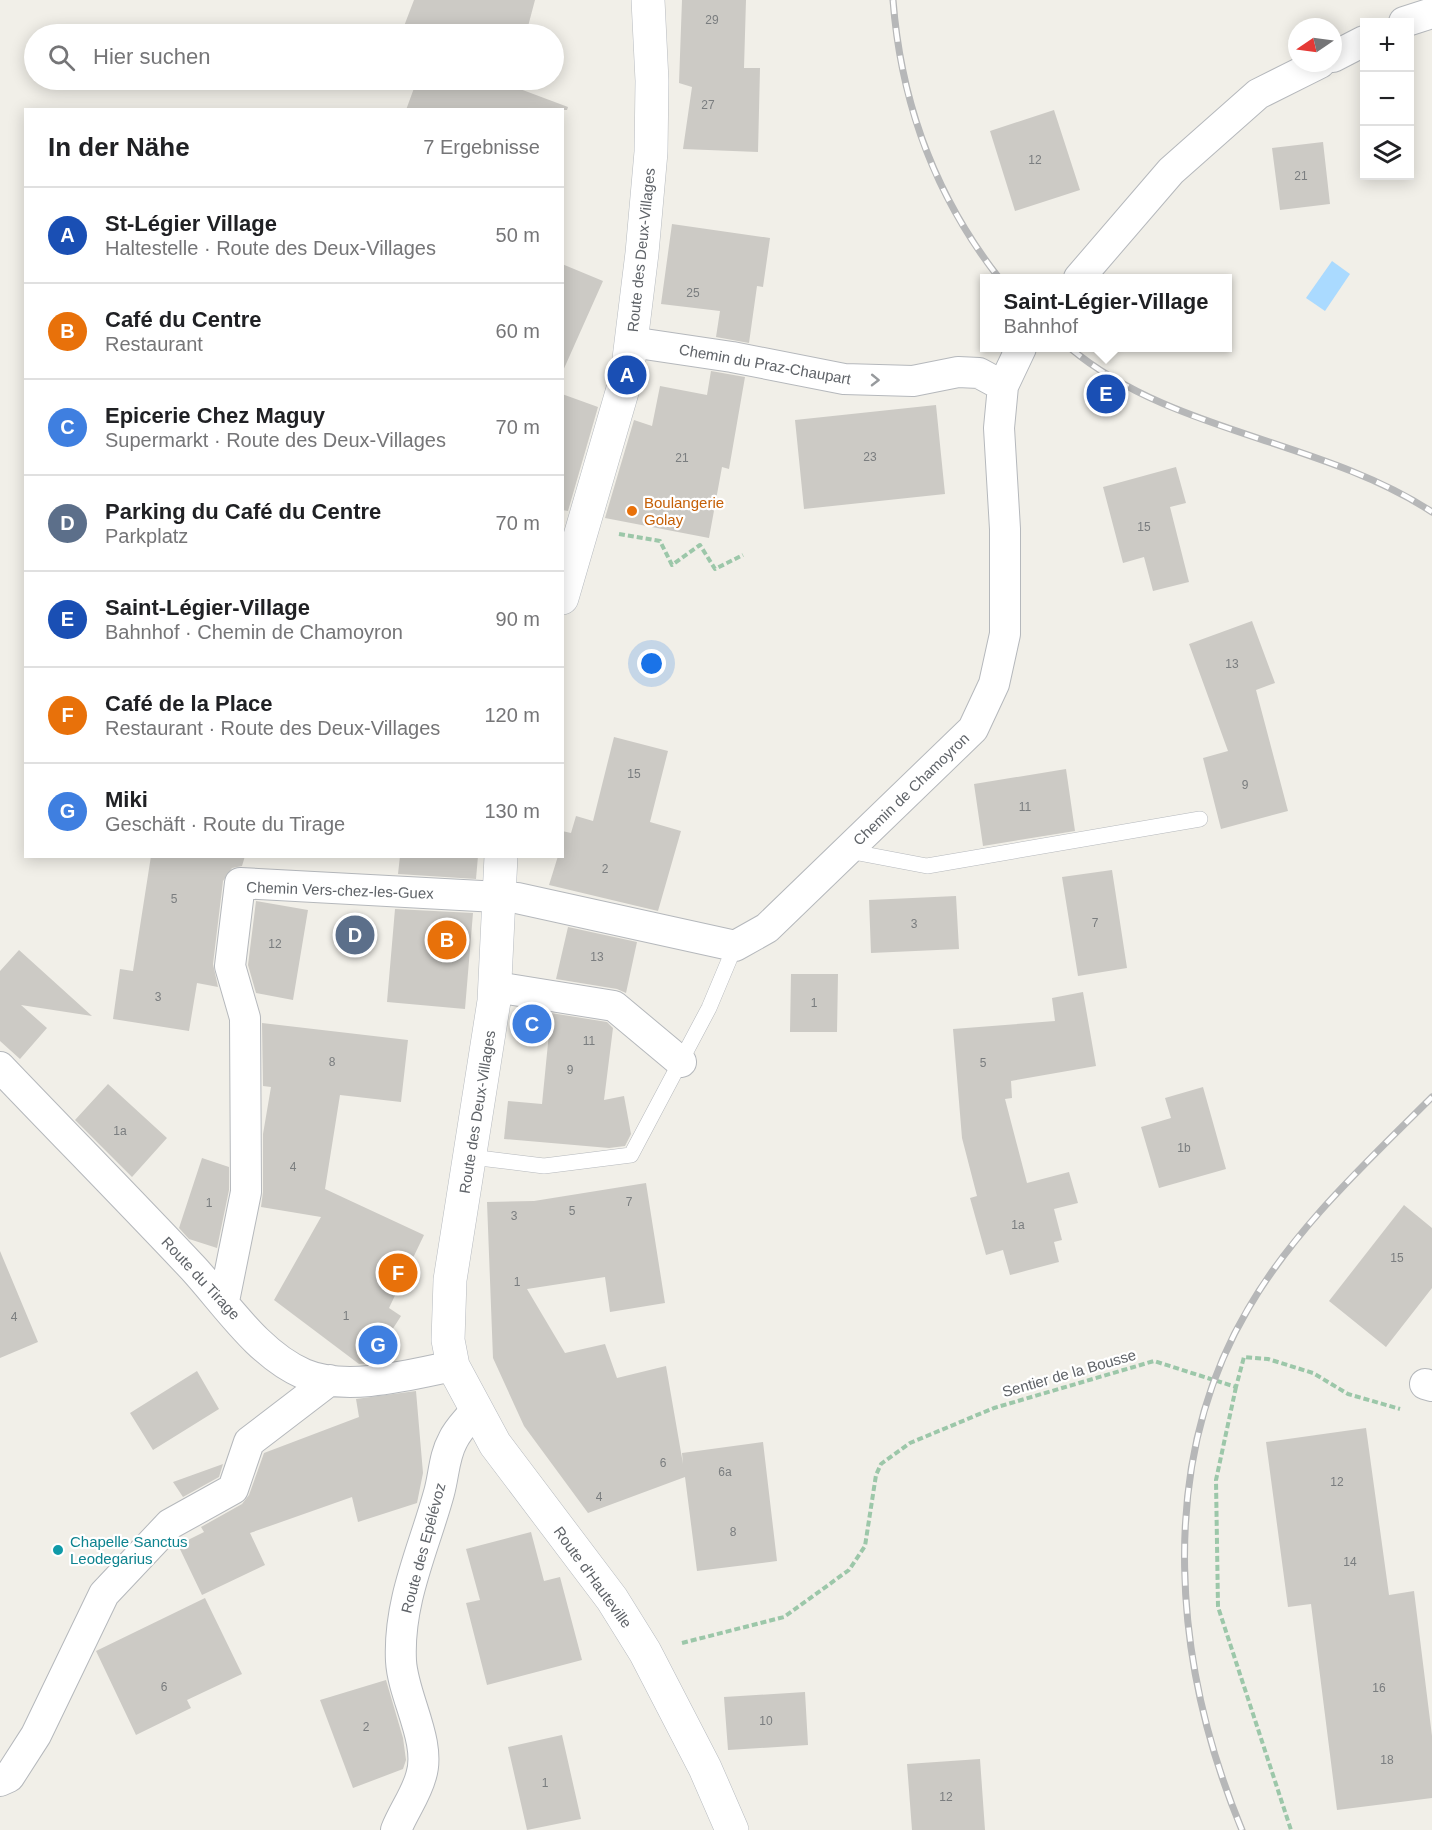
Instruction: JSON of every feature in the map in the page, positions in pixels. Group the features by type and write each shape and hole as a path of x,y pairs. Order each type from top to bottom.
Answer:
{"main road":[{"name":"Route des Deux-Villages","path":"564,591 627,375 642,253 651,152 652,81 648,0"},
{"name":"Route des Deux-Villages","path":"453,1366 448,1340 450,1280 496,987 501,858"},
{"name":"Route d'Hauteville","path":"453,1366 475,1411 495,1444 612,1599 645,1652 705,1768 732,1830"}],"street":[{"path":"1414,19 1432,13"},
{"path":"1342,52 1360,44"},
{"path":"1083,274 1171,171 1257,94 1302,72"},
{"name":"Chemin du Praz-Chaupart","path":"631,342 732,357 844,379 913,381 969,372 979,373 1003,386"},
{"name":"Chemin de Chamoyron","path":"735,946 767,928 973,729 994,684 1005,633 1005,529 999,428 1003,386 1019,352"},
{"name":"Chemin Vers-chez-les-Guex","path":"224,1301 246,1192 245,1018 230,966 240,883 500,897"},
{"path":"500,897 530,900 735,946"},
{"path":"496,987 614,1006 681,1062"},
{"name":"Route du Tirage","path":"0,1067 224,1301 253,1336 282,1362 306,1375 330,1380 390,1378 453,1366"},
{"path":"0,1781 9,1777 36,1734 104,1594 170,1524 233,1488 249,1442 330,1380"},
{"name":"Route des Epélévoz","path":"396,1830 421,1776 423,1755 403,1681 401,1648 405,1612 422,1540 440,1491 448,1449 475,1411"}],"lane":[{"path":"848,852 927,866 1200,819"},
{"path":"471,1157 544,1166 631,1155 709,1008 735,946"}],"path":[{"path":"615,536 623,533 660,541 672,565 700,545 715,569 743,555"},
{"path":"1291,1830 1218,1607 1216,1480 1244,1357 1268,1359 1313,1373 1348,1394 1411,1412"},
{"name":"Sentier de la Bousse","path":"645,1652 784,1617 849,1570 865,1546 876,1475 880,1464 910,1443 994,1408 1154,1361 1236,1387"}],"water":[{"path":"1332,261 1350,274 1325,311 1306,298"}],"building":[{"path":"414,0 535,0 529,24 405,24"},
{"path":"682,0 746,0 744,68 760,68 758,152 683,149 692,87 679,83"},
{"path":"413,90 523,90 568,107 567,110 564,108 407,108"},
{"path":"1054,110 1080,190 1015,211 990,131"},
{"path":"1323,142 1330,204 1280,210 1272,148"},
{"path":"672,224 770,238 763,287 757,286 749,343 716,337 720,311 661,304"},
{"path":"564,265 603,281 564,369"},
{"path":"711,371 745,377 729,469 722,467 709,538 605,518 634,420 652,426 660,386 707,395"},
{"path":"564,395 598,407 568,511 564,510"},
{"path":"936,405 945,494 804,509 795,420"},
{"path":"1176,467 1186,503 1170,507 1189,582 1153,591 1144,557 1123,563 1103,487"},
{"path":"1252,621 1275,683 1256,690 1288,811 1221,829 1203,758 1228,751 1189,644"},
{"path":"614,737 668,751 650,822 681,831 658,911 549,885 557,858 564,858 564,831 571,833 576,816 593,821"},
{"path":"1066,769 1075,831 983,846 974,784"},
{"path":"151,858 244,858 242,866 232,868 223,881 213,964 218,987 197,983 189,1031 113,1019 120,969 133,971"},
{"path":"400,858 478,858 476,879 398,874"},
{"path":"1112,870 1127,968 1078,976 1062,877"},
{"path":"956,896 959,949 871,953 869,900"},
{"path":"256,901 308,910 293,1000 256,993 248,965"},
{"path":"395,909 473,913 465,1009 387,1002"},
{"path":"568,927 637,942 626,993 617,989 556,979"},
{"path":"19,950 92,1016 21,1005 47,1028 20,1059 0,1041 0,971"},
{"path":"791,974 838,974 837,1032 790,1032"},
{"path":"1083,992 1096,1066 1011,1081 1012,1098 1005,1099 1027,1183 1069,1172 1078,1203 1054,1209 1062,1240 1054,1242 1059,1262 1010,1275 1003,1250 986,1255 970,1198 977,1196 962,1138 953,1029 1055,1021 1052,998"},
{"path":"551,1013 607,1022 613,1028 604,1100 624,1096 631,1134 625,1146 609,1148 504,1139 508,1101 542,1104"},
{"path":"262,1023 408,1040 401,1102 340,1095 325,1189 424,1235 389,1308 401,1316 371,1363 359,1364 274,1300 321,1217 261,1207 263,1134 271,1087 263,1086"},
{"path":"108,1084 167,1138 132,1177 75,1120"},
{"path":"1203,1087 1226,1169 1159,1188 1141,1127 1171,1118 1165,1098"},
{"path":"202,1158 229,1167 229,1190 217,1248 189,1239 179,1228"},
{"path":"646,1183 665,1303 610,1312 605,1277 527,1289 565,1353 605,1344 617,1378 666,1366 683,1464 682,1453 763,1442 777,1561 697,1571 685,1477 588,1513 524,1426 493,1358 487,1202 534,1201"},
{"path":"1404,1205 1432,1228 1432,1288 1386,1347 1329,1301"},
{"path":"0,1251 38,1342 0,1358"},
{"path":"197,1371 219,1409 153,1450 130,1413"},
{"path":"416,1391 423,1473 417,1503 358,1522 352,1497 250,1533 265,1565 202,1595 178,1545 204,1532 201,1527 242,1504 249,1495 264,1453 359,1417 356,1399"},
{"path":"1366,1428 1389,1595 1414,1591 1432,1736 1432,1798 1337,1810 1311,1604 1288,1607 1266,1442"},
{"path":"223,1464 219,1477 183,1497 173,1482"},
{"path":"531,1532 544,1581 560,1577 582,1660 487,1685 466,1603 480,1600 466,1549"},
{"path":"205,1598 242,1674 187,1700 191,1708 136,1735 96,1651"},
{"path":"386,1680 403,1738 406,1760 403,1769 353,1788 320,1700"},
{"path":"805,1692 808,1745 728,1750 724,1697"},
{"path":"562,1735 581,1819 527,1830 508,1747"},
{"path":"980,1759 985,1830 912,1830 907,1764"}],"railway":[{"path":"893,0 904,76 925,147 939,181 957,215 976,247 996,274"},
{"path":"1076,352 1111,377 1154,400 1343,468 1389,488 1432,512"},
{"path":"1242,1830 1219,1767 1201,1702 1189,1635 1185,1568 1187,1500 1198,1434 1218,1370 1248,1309 1267,1279 1287,1251 1333,1197 1432,1097"}],"place":[{"name":"St-Légier Village","path":"627,375"},
{"name":"Saint-Légier-Village","path":"1106,394"},
{"name":"Boulangerie Golay","path":"632,511"},
{"name":"Parking du Café du Centre","path":"355,935"},
{"name":"Café du Centre","path":"447,940"},
{"name":"Epicerie Chez Maguy","path":"532,1024"},
{"name":"Café de la Place","path":"398,1273"},
{"name":"Miki","path":"378,1345"},
{"name":"Chapelle Sanctus Leodegarius","path":"58,1550"}]}
